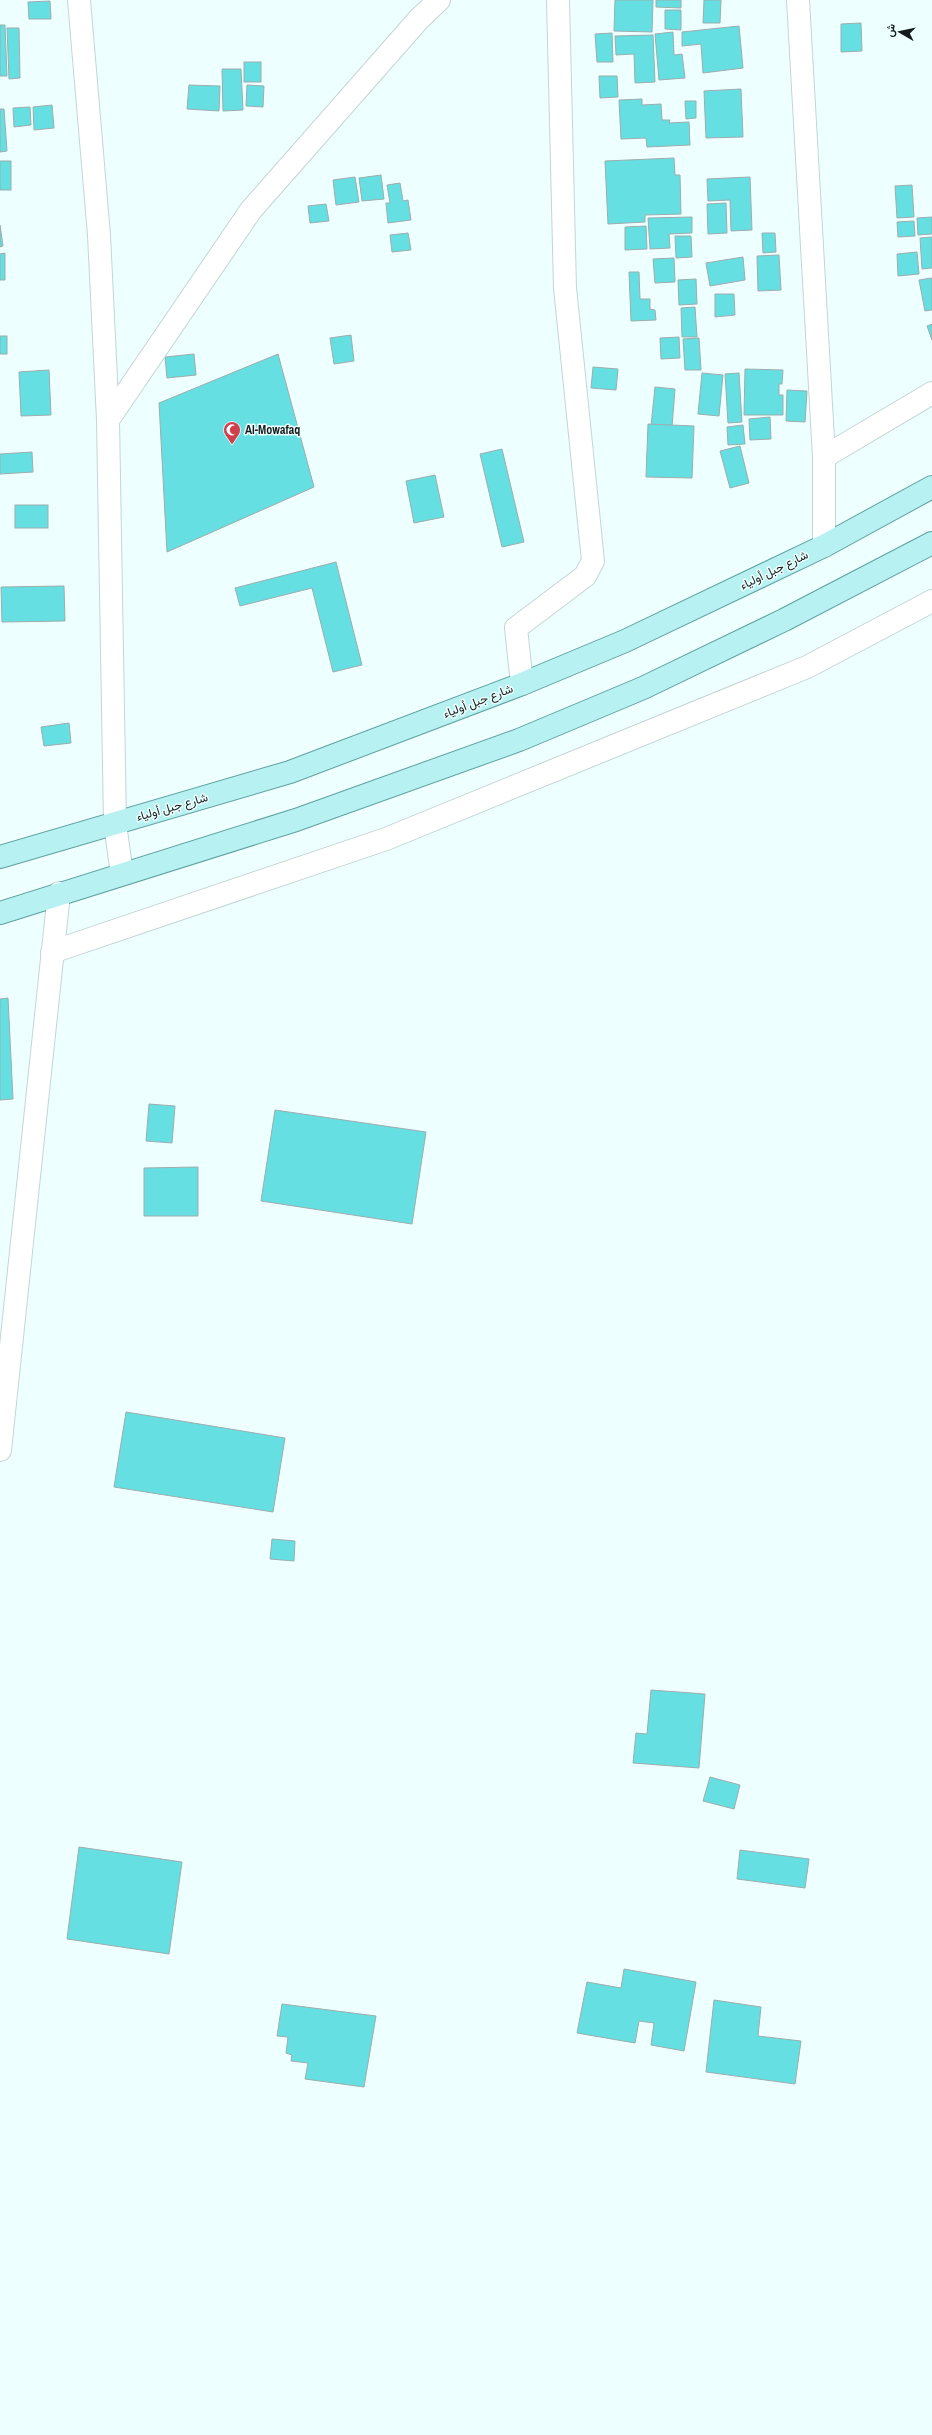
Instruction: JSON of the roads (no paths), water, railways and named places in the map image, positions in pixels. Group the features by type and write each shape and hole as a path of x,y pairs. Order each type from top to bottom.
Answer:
{"main road":[{"name":"شارع جبل أولياء","path":"0,857 290,772 522,684 625,641 824,546 932,487"},
{"path":"0,912 296,820 519,740 643,688 784,620 932,543"}],"street":[{"path":"79,0 98,235 108,420 115,824 122,874"},
{"path":"108,420 251,210 419,19 440,0"},
{"path":"522,684 516,628 585,576 593,561 565,288 558,0"},
{"path":"798,0 824,457 824,546"},
{"path":"824,457 932,393"},
{"path":"52,952 386,839 807,667 932,601"},
{"path":"0,1450 59,893"}],"place":[{"name":"Al-Mowafaq","path":"232,445"}]}
